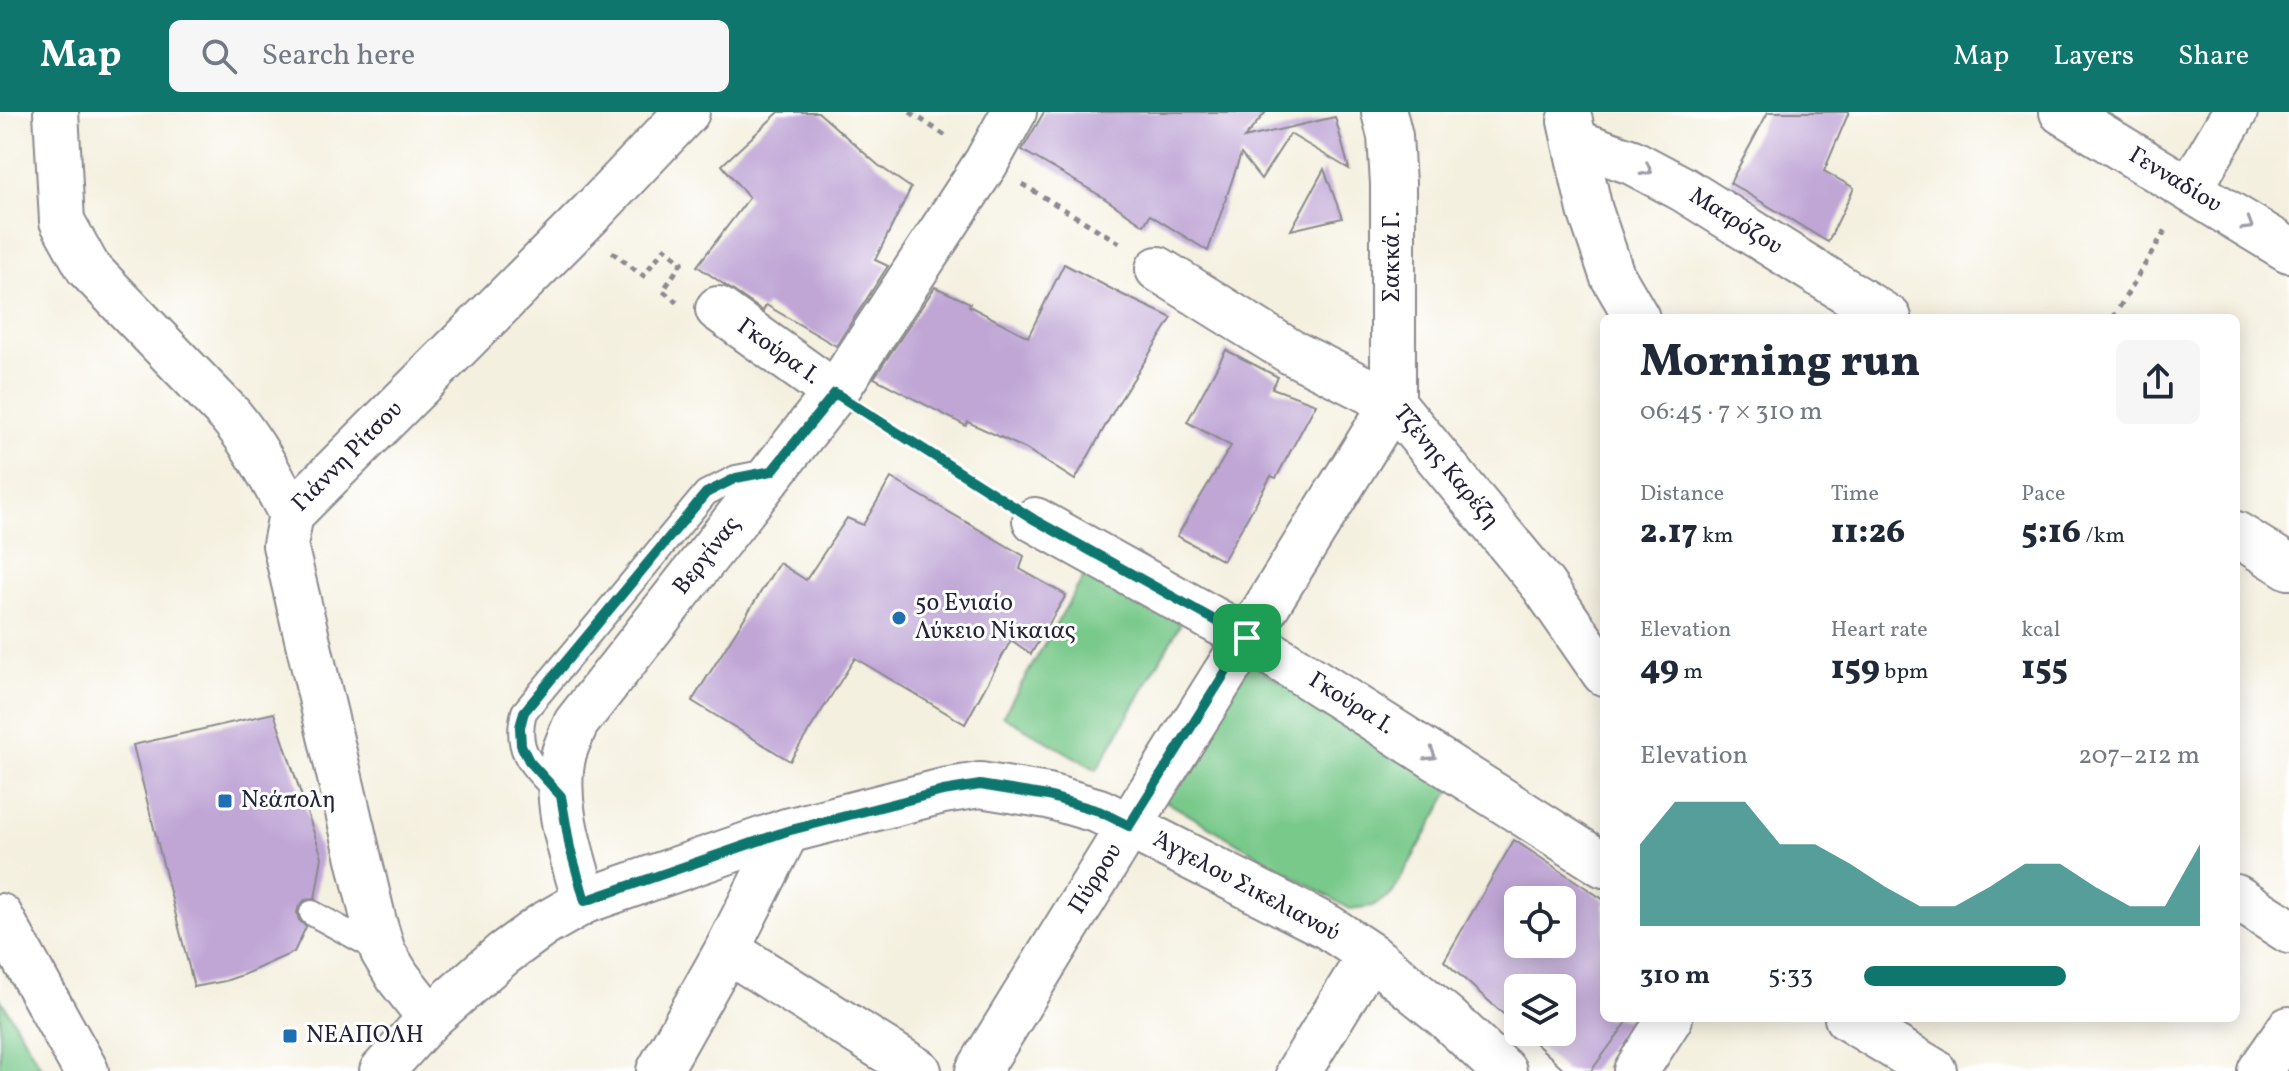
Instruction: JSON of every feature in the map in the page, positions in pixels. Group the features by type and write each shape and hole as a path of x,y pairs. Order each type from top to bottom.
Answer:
{"street":[{"path":"56,112 62,221 88,268 239,425 260,455 291,514"},
{"name":"Γιάννη Ρίτσου","path":"430,1018 383,952 370,907 285,545 291,514 593,211 687,112"},
{"name":"Βεργίνας","path":"585,901 570,848 561,796 564,754 576,723 835,393 986,163 1014,112"},
{"name":"Σακκά Γ.","path":"1384,112 1390,136 1393,184 1393,403"},
{"name":"Γενναδίου","path":"2062,112 2289,250"},
{"path":"2190,189 2235,112"},
{"path":"1572,127 1590,210 1612,275 1635,314"},
{"name":"Ματρόζου","path":"1572,127 1683,189 1883,314"},
{"name":"Τζένης Καρέζη","path":"1142,258 1291,352 1393,403 1543,585 1600,667"},
{"name":"Γκούρα Ι.","path":"718,309 835,393"},
{"name":"Πύρρου","path":"978,1071 1393,403"},
{"name":"Γκούρα Ι.","path":"1035,520 1247,638 1600,860"},
{"path":"2240,536 2289,567"},
{"name":"Άγγελου Σικελιανού","path":"430,1018 503,954 543,925 585,901 787,831 943,791 980,785 1048,796 1099,811 1328,927 1370,955 1446,1017 1504,1071"},
{"path":"659,1071 727,950 787,831"},
{"path":"2240,900 2289,931"},
{"path":"0,916 86,1071"},
{"path":"727,950 919,1071"},
{"path":"1299,1071 1370,955"},
{"path":"382,1071 430,1018"},
{"path":"1636,1071 1667,1022"},
{"path":"1854,1022 1934,1071"},
{"path":"2260,1071 2289,1029"}],"lane":[{"path":"312,913 383,952"}],"path":[{"path":"910,112 986,163 1142,258"},
{"path":"2115,314 2190,189"},
{"name":"Γκούρα Ι.","path":"619,243 611,252 643,276 665,248 682,262 663,291 693,313 718,309"},
{"name":"Γκούρα Ι.","path":"835,393 1035,520"}],"green space":[{"path":"1088,569 1181,623 1097,770 1003,716"},
{"path":"1244,659 1452,788 1392,894 1373,906 1350,909 1150,792"},
{"path":"0,998 38,1062 43,1071 0,1071"}],"building":[{"path":"779,112 818,112 878,165 911,188 875,260 888,266 836,346 766,305 763,311 697,266 749,198 722,165"},
{"path":"1044,112 1266,112 1244,138 1335,117 1349,169 1290,134 1261,179 1241,154 1208,251 1150,215 1144,225 1022,150"},
{"path":"1768,112 1849,112 1824,171 1854,188 1828,242 1730,183"},
{"path":"1324,169 1342,218 1291,230"},
{"path":"1064,264 1172,318 1117,405 1075,480 1026,449 968,422 966,426 874,378 935,287 970,303 969,306 1028,337"},
{"path":"1226,350 1278,377 1272,388 1316,404 1276,478 1271,476 1223,561 1177,536 1231,446 1187,422"},
{"name":"5ο Ενιαίο Λύκειο Νίκαιας","path":"891,478 1024,556 1020,569 1066,595 1031,654 1011,640 965,724 855,658 790,761 692,701 779,563 806,580 847,518 863,525"},
{"name":"Νεάπολη","path":"274,713 322,857 315,899 305,900 299,906 299,920 306,927 294,952 225,981 194,987 133,745"},
{"path":"1514,840 1600,897 1600,1022 1627,1022 1591,1071 1566,1071 1538,1046 1576,1046 1576,974 1504,974 1504,1015 1444,961"}],"place":[{"name":"5ο Ενιαίο Λύκειο Νίκαιας","path":"899,618"},
{"name":"Νεάπολη","path":"225,801"},
{"name":"ΝΕΑΠΟΛΗ","path":"290,1036"}],"route":[{"path":"835,393 1035,520 1247,638 1129,826 1099,811 1048,796 980,785 943,791 787,831 585,901 570,848 561,796 529,761 521,745 520,727 524,712 706,493 736,478 772,471 835,393"}]}
